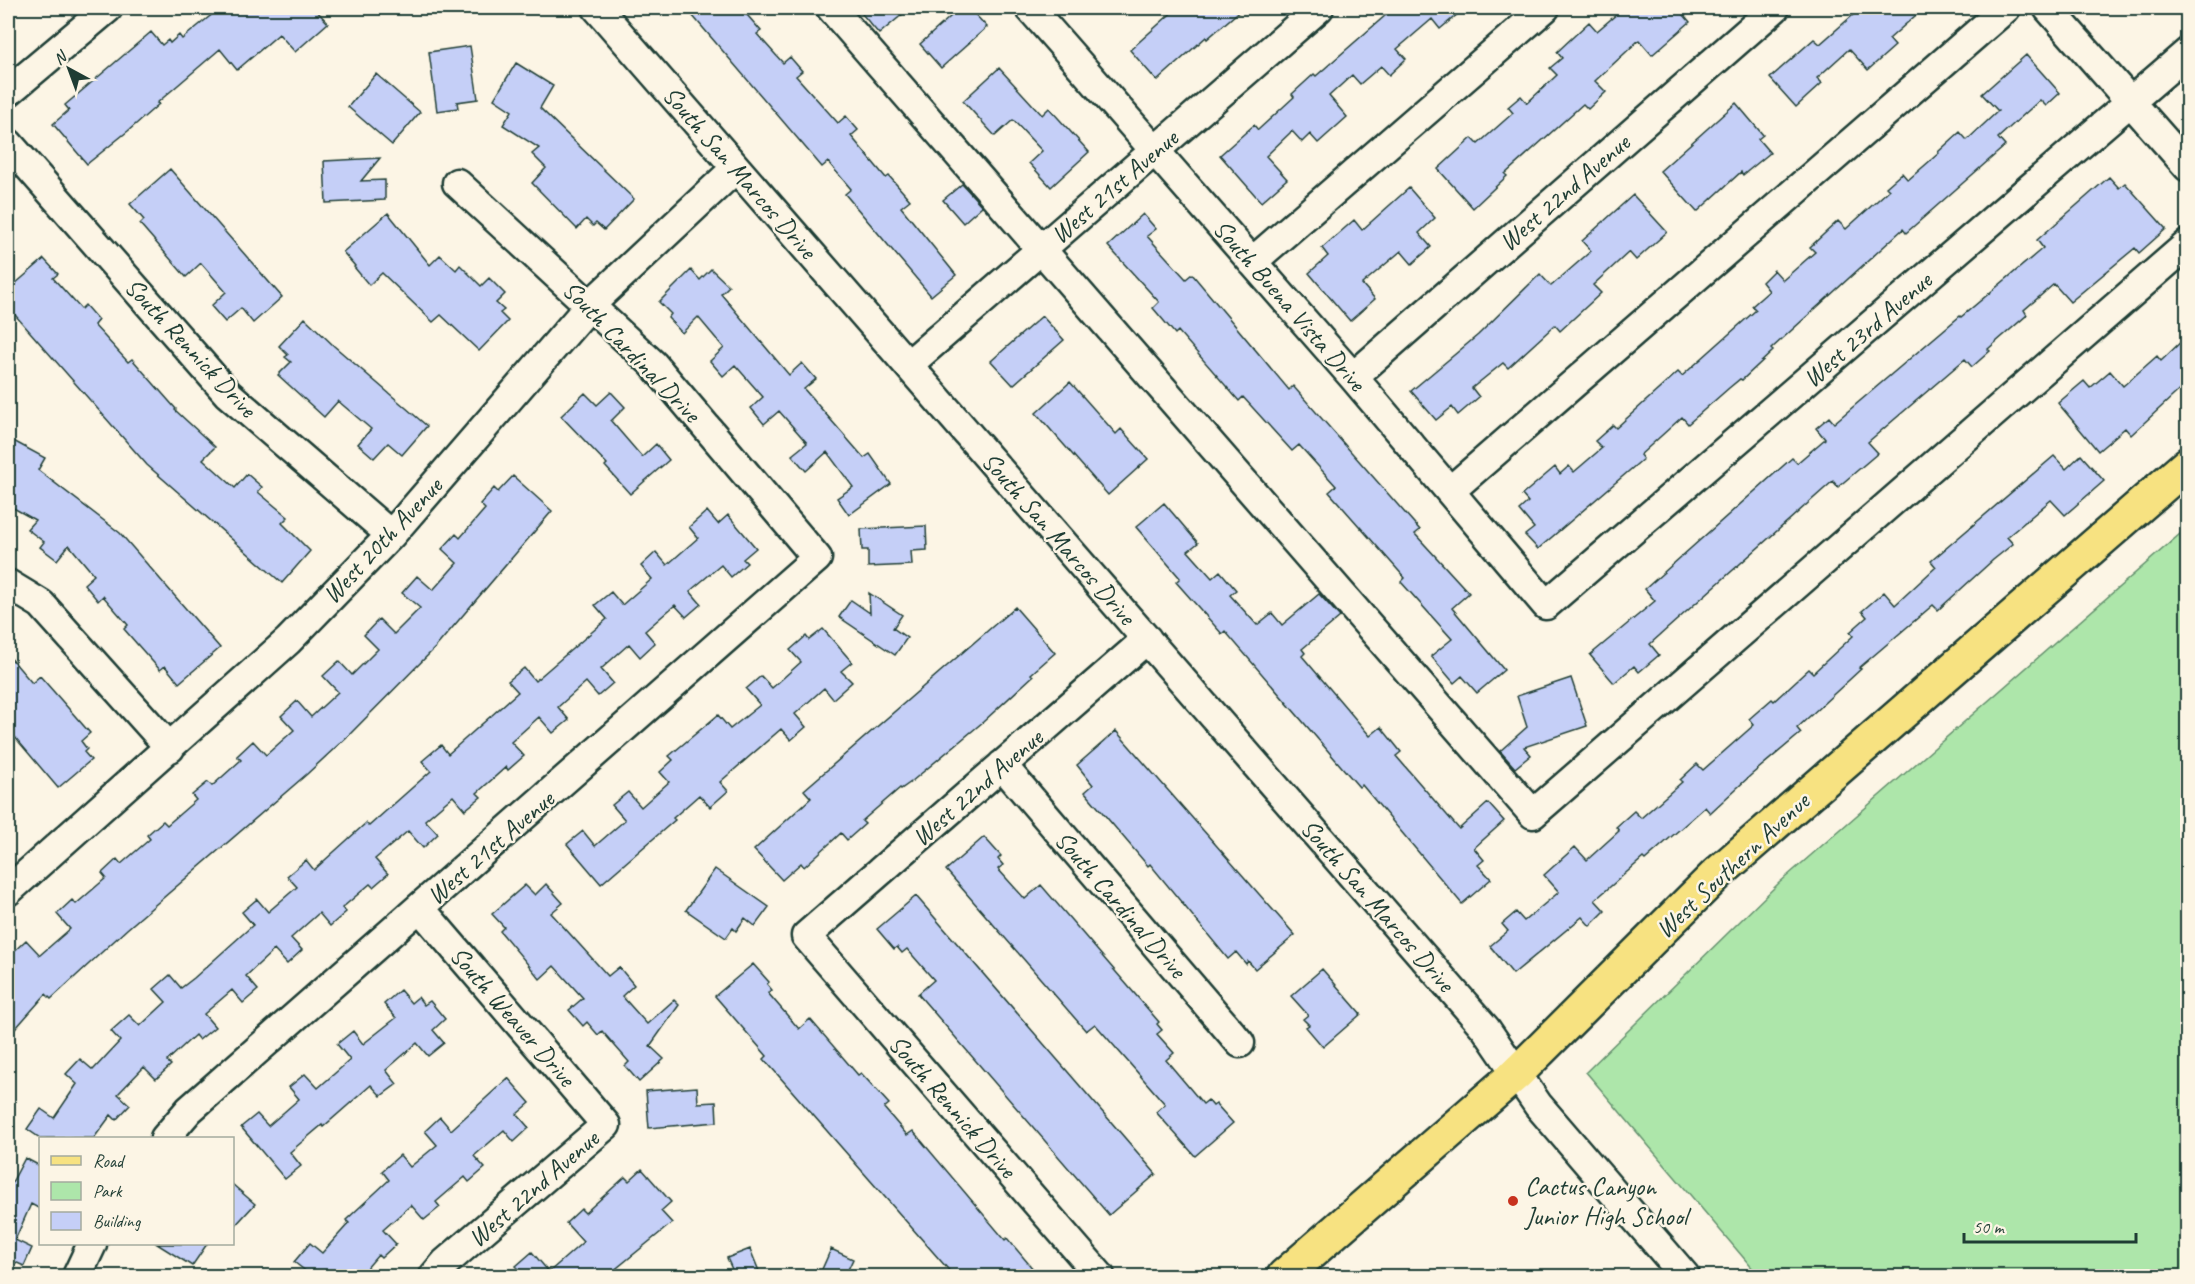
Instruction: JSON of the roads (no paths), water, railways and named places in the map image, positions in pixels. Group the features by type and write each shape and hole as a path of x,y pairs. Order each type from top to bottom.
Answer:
{"main road":[{"name":"West Southern Avenue","path":"1284,1276 1517,1073 1717,874 2187,464"}],"street":[{"path":"8,92 108,8"},
{"name":"South San Marcos Drive","path":"597,8 1486,1029 1538,1105 1685,1276"},
{"path":"831,8 1533,814 2187,244"},
{"name":"South Buena Vista Drive","path":"1030,8 1353,377 1546,605"},
{"name":"West 21st Avenue","path":"908,365 1319,8"},
{"path":"1252,262 1545,8"},
{"name":"West 22nd Avenue","path":"1353,377 1775,8"},
{"path":"1450,491 2006,8"},
{"path":"2048,8 2187,167"},
{"name":"West 23rd Avenue","path":"1546,605 2187,52"},
{"name":"South Rennick Drive","path":"8,143 228,394 391,534"},
{"name":"West 20th Avenue","path":"8,891 288,641 391,534 590,305 735,168"},
{"name":"South Cardinal Drive","path":"458,183 653,364 817,558"},
{"name":"West 21st Avenue","path":"166,1137 189,1110 817,558"},
{"path":"8,584 41,604 170,748"},
{"name":"West 22nd Avenue","path":"806,936 1147,639"},
{"name":"South Cardinal Drive","path":"1002,765 1240,1043"},
{"name":"South Weaver Drive","path":"420,908 606,1125"},
{"name":"South Rennick Drive","path":"806,936 1100,1276"},
{"name":"West 22nd Avenue","path":"434,1276 446,1263 606,1125"},
{"path":"77,1276 92,1245"}],"place":[{"name":"Cactus Canyon Junior High School","path":"1513,1201"}]}
